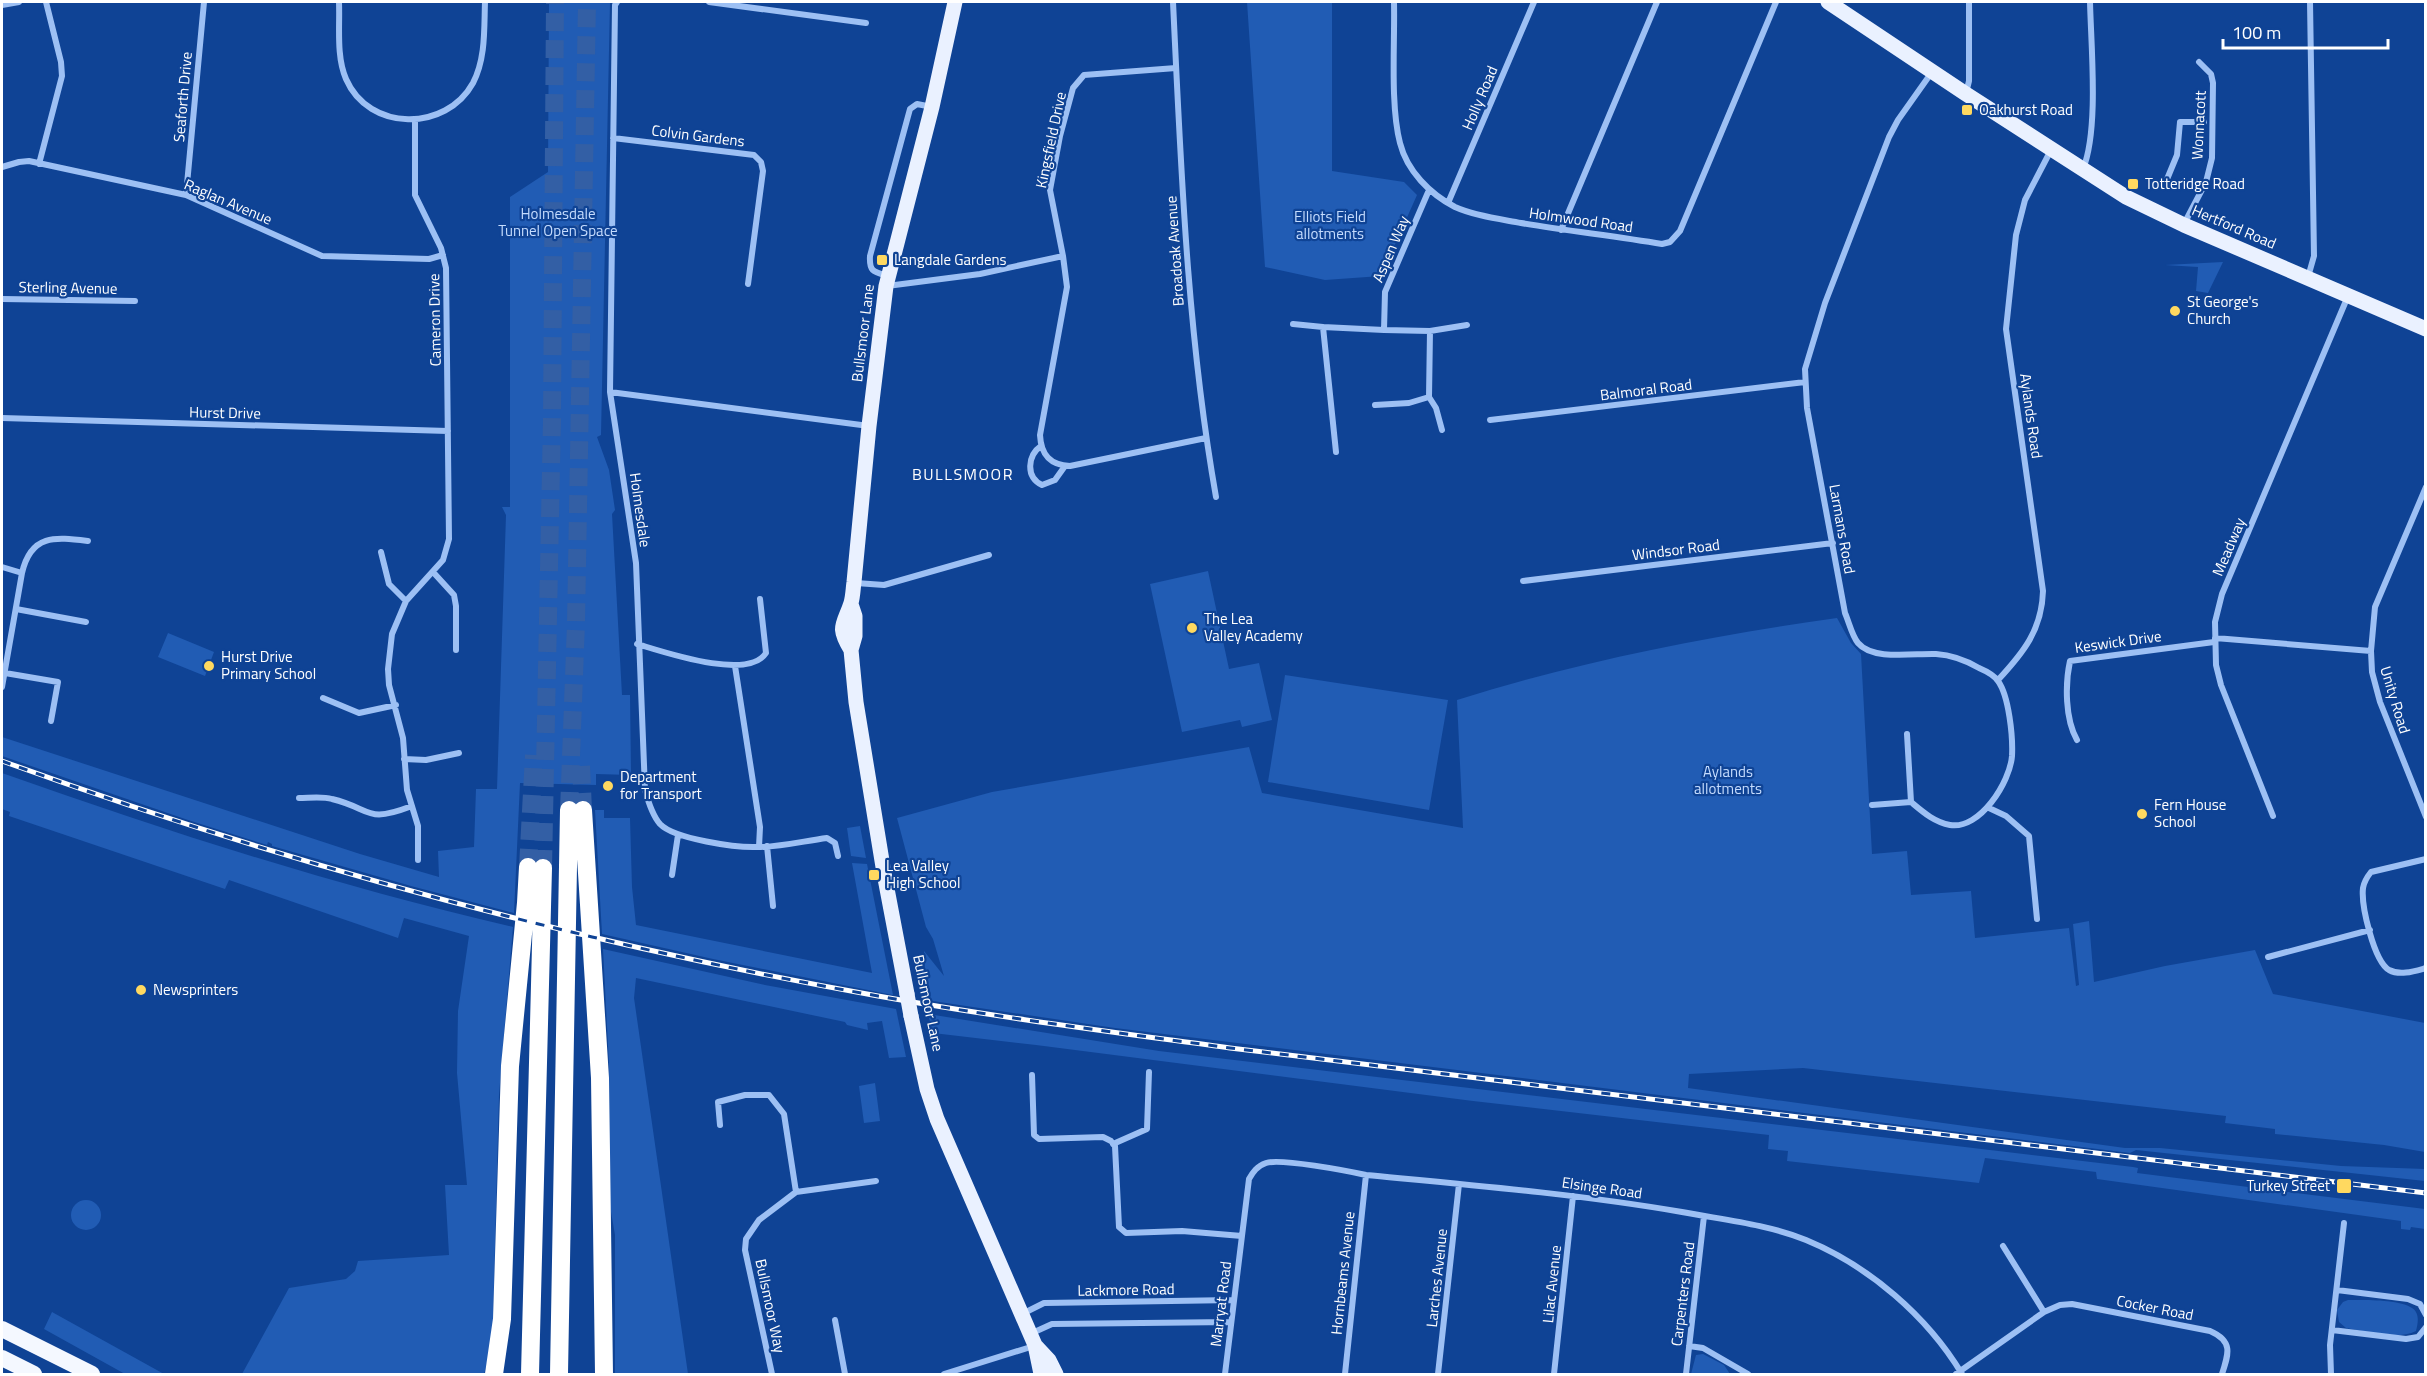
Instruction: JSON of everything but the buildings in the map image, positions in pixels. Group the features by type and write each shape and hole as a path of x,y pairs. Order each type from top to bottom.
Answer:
{"highway":[{"path":"559,1374 576,810 600,1078 604,1374"},
{"path":"494,1374 502,1319 510,1066 535,867 530,1374"},
{"path":"2,1329 92,1374"},
{"path":"2,1358 34,1374"}],"main road":[{"name":"Bullsmoor Lane","path":"954,2 932,107 888,281 869,426 850,604 855,616 851,650 866,765 911,1016 927,1089 937,1119 1033,1340 1041,1374"},
{"name":"Hertford Road","path":"1828,2 2126,197 2184,225 2426,328"},
{"name":"Bullsmoor Lane","path":"1033,1340 1049,1360 1056,1374"}],"street":[{"path":"2,5 19,2"},
{"path":"39,164 62,76 61,62 46,2"},
{"name":"Seaforth Drive","path":"186,195 204,2"},
{"path":"339,2 341,60 351,88 378,112 399,120 415,120 433,116 446,110 470,88 481,63 485,2"},
{"name":"Holmesdale","path":"617,2 615,5 610,392 636,563 645,790 651,810 660,825 678,835 759,847 827,838 835,843 838,856"},
{"path":"709,2 866,23"},
{"path":"723,4 731,2"},
{"name":"Broadoak Avenue","path":"1173,2 1186,257 1206,438 1216,497"},
{"name":"Holmwood Road","path":"1394,2 1395,105 1400,143 1408,164 1429,190 1448,203 1473,213 1561,230 1662,244 1670,242 1680,231 1776,2"},
{"name":"Holly Road","path":"1448,203 1534,2"},
{"path":"1561,230 1656,2"},
{"path":"1966,94 1970,81 1969,2"},
{"path":"2083,169 2090,145 2092,104 2090,2"},
{"path":"2307,277 2314,256 2310,2"},
{"name":"Wonnacott","path":"2184,225 2206,182 2212,158 2213,83 2211,74 2199,62"},
{"name":"Kingsfield Drive","path":"1176,68 1084,75 1073,88 1060,136 1050,190 1064,256 1067,287 1040,435 1041,446 1034,450 1030,458 1031,473 1036,482 1042,484 1055,480 1065,466 1206,438"},
{"name":"Larmans Road","path":"1932,72 1898,120 1889,137 1826,303 1804,369 1807,408 1845,613 1857,643 1873,653 1939,654 1967,662 1990,673 1998,680"},
{"path":"932,107 917,104 910,109 870,256 869,265 872,269 888,281 980,274 1064,256"},
{"name":"Cameron Drive","path":"415,120 415,195 443,255 446,268 449,526 446,553 433,572 406,602 394,626 388,651 389,685 403,738 407,790 419,835 418,860"},
{"path":"2165,184 2176,155 2180,122 2204,122"},
{"name":"Colvin Gardens","path":"614,138 754,155 763,171 748,284"},
{"name":"Aylands Road","path":"1998,680 2024,651 2042,608 2043,591 2006,328 2016,235 2025,200 2052,149"},
{"name":"Raglan Avenue","path":"2,167 19,162 39,164 186,195 322,256 429,259 443,255"},
{"name":"Aspen Way","path":"1384,330 1385,292 1429,190"},
{"name":"Meadway","path":"2273,816 2220,685 2214,640 2215,622 2222,594 2348,295"},
{"name":"Sterling Avenue","path":"2,299 135,302"},
{"path":"1293,324 1430,331 1467,325"},
{"path":"1323,327 1336,452"},
{"path":"1430,331 1430,397 1436,408 1442,430"},
{"name":"Balmoral Road","path":"1490,420 1805,382"},
{"path":"610,392 869,426"},
{"path":"1375,405 1408,403 1430,397"},
{"name":"Hurst Drive","path":"2,418 448,431"},
{"path":"1041,446 1044,454 1052,462 1065,466"},
{"name":"Unity Road","path":"2426,487 2375,607 2371,651 2372,672 2380,702 2426,817"},
{"path":"2,687 22,573 30,553 45,540 58,537 88,541"},
{"name":"Windsor Road","path":"1523,581 1833,543"},
{"path":"381,552 389,584 406,602"},
{"path":"854,582 884,585 989,555"},
{"path":"2,567 22,573"},
{"path":"433,572 454,595 456,650"},
{"path":"638,644 681,658 735,666 759,662 766,653 760,599"},
{"path":"16,609 86,622"},
{"name":"Keswick Drive","path":"2077,740 2070,728 2067,674 2070,661 2214,640 2371,651"},
{"path":"735,666 760,827 759,847"},
{"path":"5,673 58,682 51,721"},
{"path":"1907,734 1911,802 1929,818 1952,825 1972,819 1989,808 2003,782 2012,758 2008,713 1998,680"},
{"path":"323,698 359,713 396,705"},
{"path":"404,759 426,760 459,753"},
{"path":"299,798 330,798 376,816 391,814 412,806"},
{"path":"1872,805 1911,802"},
{"path":"1989,808 2006,816 2029,836 2037,919"},
{"path":"672,875 678,835"},
{"path":"767,846 773,906"},
{"path":"2426,859 2371,872 2366,878 2362,897 2378,958 2382,965 2391,971 2407,972 2426,968"},
{"path":"2268,957 2370,930"},
{"path":"1113,1144 1147,1129 1149,1072"},
{"path":"1032,1075 1034,1135 1039,1139 1103,1137 1115,1146 1119,1227 1126,1233 1182,1232 1242,1236"},
{"path":"720,1125 718,1102 746,1095 769,1095 784,1114 796,1192"},
{"name":"Elsinge Road","path":"1242,1236 1249,1179 1255,1169 1267,1162 1333,1168 1366,1175 1573,1196 1756,1225 1806,1240 1868,1274 1913,1313 1935,1336 1960,1374"},
{"name":"Hornbeams Avenue","path":"1345,1374 1366,1175"},
{"name":"Bullsmoor Way","path":"772,1374 745,1250 747,1239 759,1220 796,1192 876,1181"},
{"name":"Larches Avenue","path":"1438,1374 1459,1184"},
{"name":"Lilac Avenue","path":"1554,1374 1573,1196"},
{"name":"Carpenters Road","path":"1686,1374 1704,1216"},
{"path":"2331,1374 2332,1330 2344,1223"},
{"name":"Marryat Road","path":"1225,1374 1242,1236"},
{"path":"2003,1246 2044,1312"},
{"path":"2337,1290 2408,1299 2420,1304 2426,1315"},
{"name":"Lackmore Road","path":"1021,1314 1044,1303 1234,1300"},
{"name":"Cocker Road","path":"1960,1374 2044,1312 2060,1305 2072,1304 2210,1331 2222,1336 2227,1346 2228,1356 2222,1374"},
{"path":"835,1320 845,1374"},
{"path":"944,1374 1033,1340 1052,1324 1231,1322"},
{"path":"2332,1330 2406,1339 2418,1337 2426,1327"},
{"path":"1689,1346 1703,1348 1748,1374"}],"green space":[{"name":"Holmesdale Tunnel Open Space","path":"549,2 610,2 601,435 597,437 609,470 615,510 612,514 622,695 630,695 631,775 596,774 596,785 520,783 514,913 272,846 268,842 267,845 2,756 2,737 360,854 439,877 438,851 474,847 476,789 497,789 506,515 502,507 510,507 510,197 548,172"},
{"name":"Elliots Field allotments","path":"1247,2 1332,2 1332,171 1404,182 1417,195 1381,276 1325,280 1265,267"},
{"path":"2223,262 2208,293 2196,291 2198,267 2165,265"},
{"path":"1208,571 1229,669 1259,663 1272,720 1242,727 1240,720 1182,732 1150,584"},
{"name":"Aylands allotments","path":"1837,618 1851,643 1861,654 1872,854 1907,851 1911,895 1971,891 1975,938 2069,928 2076,986 2079,985 2073,924 2089,921 2094,982 2165,966 2255,950 2273,994 2425,1023 2425,1152 2384,1145 2275,1134 2275,1129 2225,1123 2226,1116 1803,1068 1689,1074 1688,1088 2125,1148 2160,1148 2341,1166 2425,1169 2425,1181 2136,1150 2130,1153 1115,1028 926,1000 924,951 944,976 933,939 926,927 897,818 992,792 1249,747 1262,793 1463,828 1457,700 1551,673 1645,651"},
{"path":"168,633 214,652 205,676 158,657"},
{"path":"1285,675 1448,700 1429,810 1268,782"},
{"path":"2,773 255,857 383,894 513,927 499,1095 493,1322 490,1351 484,1374 242,1374 289,1288 346,1279 355,1271 358,1261 449,1255 445,1185 467,1185 457,1073 458,1011 469,936 404,918 398,938 229,880 225,889 9,816 10,812 2,809"},
{"path":"595,810 604,810 604,818 630,818 632,887 636,925 872,973 852,863 867,864 893,995 602,934"},
{"path":"860,826 866,858 851,856 847,828"},
{"path":"603,949 765,985 896,1009 906,1057 889,1058 882,1021 867,1023 868,1030 847,1025 845,1022 636,978 634,998 688,1374 615,1374 615,1235 610,1206 609,1065"},
{"path":"928,1014 1159,1051 2133,1167 2138,1168 2137,1173 2425,1209 2425,1229 2411,1227 2410,1230 2401,1229 2401,1221 2097,1179 2096,1172 1985,1158 1979,1183 1787,1161 1788,1151 1768,1149 1769,1135 1473,1101 933,1033"},
{"path":"875,1083 880,1121 864,1123 859,1086"},
{"path":"86,1200 92,1201 100,1209 100,1221 92,1229 86,1230 80,1229 72,1221 71,1215 72,1209 80,1201"},
{"path":"2348,1300 2381,1301 2406,1305 2412,1308 2417,1315 2416,1331 2391,1335 2346,1328 2339,1322 2337,1310 2343,1302"},
{"path":"52,1312 164,1374 125,1374 44,1329"},
{"path":"1703,1354 1724,1365 1730,1374 1691,1374 1696,1355"}],"tunnel":[{"path":"543,868 552,418 555,2"},
{"path":"569,810 576,623 587,2"},
{"path":"528,867 534,755"},
{"path":"581,766 583,810"}],"railway":[{"path":"2,761 217,834 435,897 545,926 655,951 766,975 922,1004 1230,1048 2426,1193"}],"place":[{"name":"Oakhurst Road","path":"1967,110"},
{"name":"Totteridge Road","path":"2133,184"},
{"name":"Langdale Gardens","path":"882,260"},
{"name":"St George's Church","path":"2175,311"},
{"name":"The Lea Valley Academy","path":"1192,628"},
{"name":"Hurst Drive Primary School","path":"209,666"},
{"name":"Department for Transport","path":"608,786"},
{"name":"Fern House School","path":"2142,814"},
{"name":"Lea Valley High School","path":"874,875"},
{"name":"Newsprinters","path":"141,990"},
{"name":"Turkey Street","path":"2344,1186"}],"district":[{"name":"BULLSMOOR","path":"963,474"}]}
